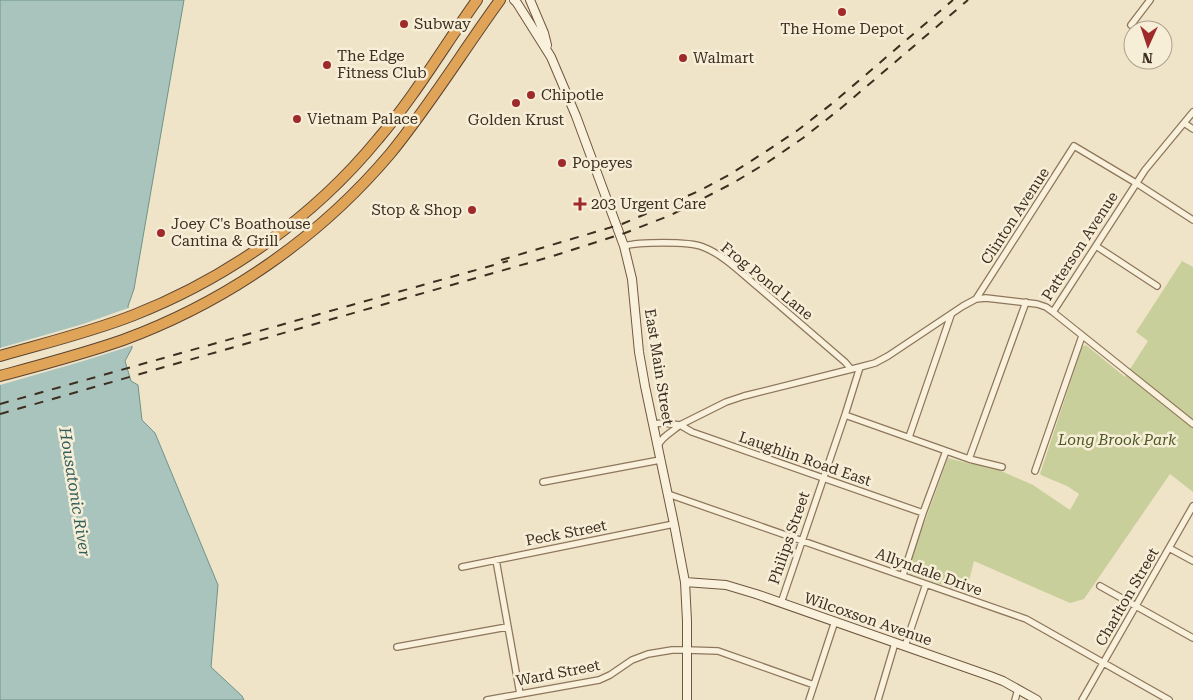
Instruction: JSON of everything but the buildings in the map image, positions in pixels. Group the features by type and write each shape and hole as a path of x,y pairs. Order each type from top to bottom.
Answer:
{"highway":[{"path":"0,356 81,333 167,301 241,260 277,235 356,165 391,124 477,0"},
{"path":"0,376 117,342 171,320 211,300 292,248 332,214 394,149 498,2"}],"main road":[{"name":"East Main Street","path":"514,0 548,50"},
{"name":"East Main Street","path":"530,0 544,33 548,50 576,116 624,246 632,279 641,366 685,582 687,700"},
{"name":"Wilcoxson Avenue","path":"685,582 733,586 990,676 1037,700"}],"street":[{"path":"1135,20 1150,0"},
{"name":"Patterson Avenue","path":"976,299 1026,302 1043,306 1053,312 1150,163 1193,112"},
{"path":"1184,123 1193,129"},
{"name":"Clinton Avenue","path":"976,299 1074,146 1136,184"},
{"path":"1136,184 1193,220"},
{"name":"Frog Pond Lane","path":"624,246 637,243 688,243 703,246 735,268 851,369"},
{"path":"1096,246 1157,286"},
{"path":"658,447 660,441 680,425 726,402 876,363 976,299"},
{"path":"969,459 1026,302"},
{"path":"1053,312 1193,424"},
{"path":"909,437 951,315"},
{"path":"1036,471 1082,336"},
{"name":"Philips Street","path":"781,603 860,368"},
{"path":"845,415 969,459 1002,467"},
{"path":"653,424 680,425"},
{"name":"Laughlin Road East","path":"680,425 692,432 923,513"},
{"path":"903,575 946,451"},
{"path":"543,482 660,460"},
{"name":"Allyndale Drive","path":"668,494 1031,621 1169,700"},
{"name":"Charlton Street","path":"1082,700 1193,506"},
{"name":"Peck Street","path":"462,567 674,524"},
{"path":"1169,548 1193,561"},
{"path":"496,560 520,694"},
{"path":"905,646 926,584"},
{"path":"1100,586 1193,638"},
{"path":"809,700 835,622"},
{"path":"397,647 508,627"},
{"path":"878,700 895,643"},
{"name":"Ward Street","path":"487,700 599,680 610,676 632,660 641,656 654,652 687,650 718,651 814,685"},
{"path":"1015,700 1018,689"}],"green space":[{"name":"Long Brook Park","path":"1182,261 1193,267 1193,492 1170,474 1084,599 1070,603 974,561 966,593 910,574 907,570 948,458 971,464 974,459 1033,485 1070,510 1079,494 1067,486 1040,474 1082,347 1086,345 1125,377 1148,341 1136,332"}],"water":[{"name":"Housatonic River","path":"0,0 184,0 134,289 128,306 132,348 125,361 131,381 138,385 142,420 155,433 218,585 211,667 244,700 0,700"}],"pier":[{"path":"131,307 134,345 0,385 0,348 83,324"}],"railway":[{"path":"501,260 622,224 699,191 729,175 798,130 834,102 953,0"},
{"path":"0,414 553,256 625,233 671,215 733,183 803,138 968,0"},
{"path":"0,404 508,261"}],"place":[{"name":"The Home Depot","path":"842,12"},
{"name":"Subway","path":"404,24"},
{"name":"Walmart","path":"683,58"},
{"name":"The Edge Fitness Club","path":"327,65"},
{"name":"Chipotle","path":"531,95"},
{"name":"Golden Krust","path":"516,103"},
{"name":"Vietnam Palace","path":"297,119"},
{"name":"Popeyes","path":"562,163"},
{"name":"203 Urgent Care","path":"580,204"},
{"name":"Stop & Shop","path":"472,210"},
{"name":"Joey C's Boathouse Cantina & Grill","path":"161,233"}]}
